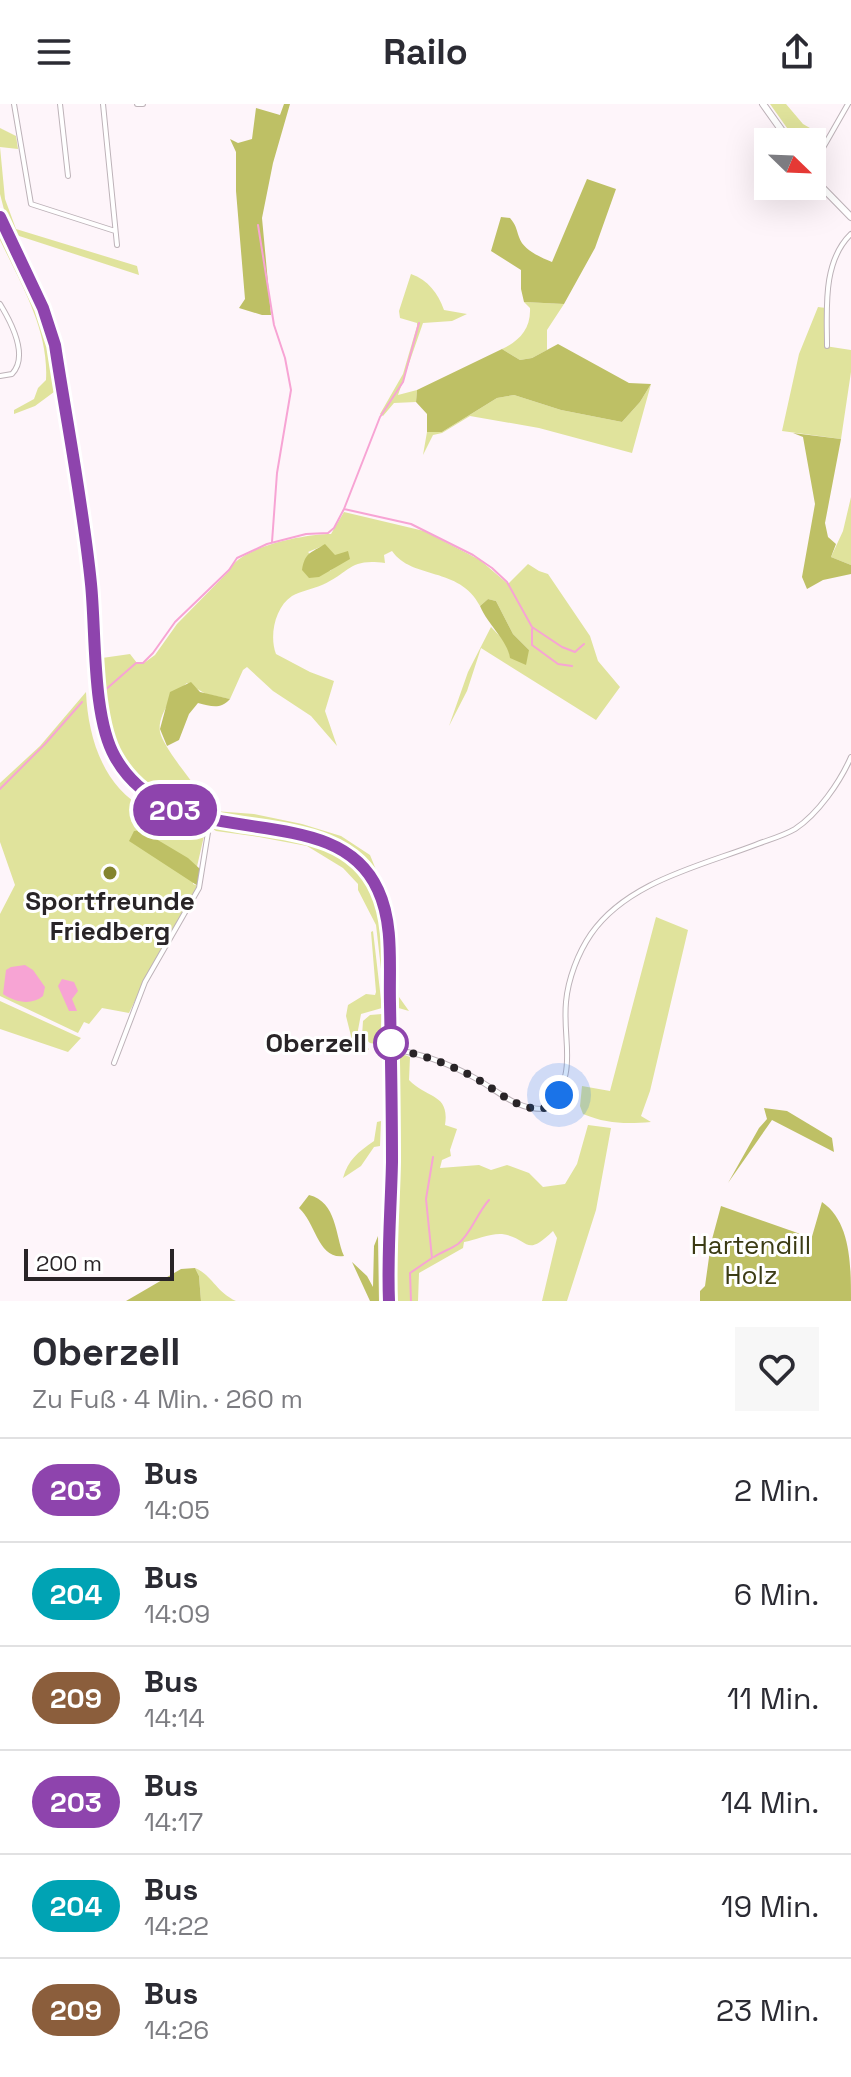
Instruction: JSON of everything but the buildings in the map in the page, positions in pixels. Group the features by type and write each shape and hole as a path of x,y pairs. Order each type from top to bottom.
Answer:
{"main road":[{"path":"763,104 780,128"},
{"path":"826,191 851,217"},
{"path":"0,217 43,308 55,345 91,583 99,700 113,755 126,775 152,799 210,820 327,842 344,851 368,873 378,889 388,930 391,1049 389,1301"}],"street":[{"path":"14,104 31,204 115,231"},
{"path":"60,104 68,176"},
{"path":"103,104 117,245"},
{"path":"826,142 848,104"},
{"path":"827,346 828,284 838,253 851,234"},
{"path":"0,304 19,355 19,363 12,374 0,376"},
{"path":"391,1049 449,1066 477,1079 514,1104 543,1109 559,1095 567,1077 566,999 582,950 610,913 651,885 794,829 828,793 851,757"},
{"path":"114,1063 145,982 195,898 204,864 210,820"}],"green space":[{"path":"284,104 290,104 273,163 262,218 271,315 262,315 239,308 245,299 236,152 230,139 238,143 252,139 256,108 280,115"},
{"path":"770,104 786,104 810,128 787,128"},
{"path":"0,128 16,136 18,149 0,147"},
{"path":"0,147 5,199 16,229 137,266 139,275 10,233 0,194"},
{"path":"587,179 616,189 595,248 564,304 524,302 521,270 491,251 501,217 510,218 521,242 528,249 552,262"},
{"path":"0,229 47,331 58,389 35,406 14,414 14,410 34,399 38,388 46,380 46,361 38,325 25,290 0,240"},
{"path":"411,274 432,288 444,310 467,314 452,321 423,323 398,395 417,390 416,402 394,403 383,416 380,414 403,374 417,326 417,323 400,318 399,311"},
{"path":"524,302 564,304 547,330 547,350 520,360 502,349 519,338 526,328 530,308"},
{"path":"818,307 826,308 825,346 851,350 851,372 841,439 782,431 799,354"},
{"path":"558,344 629,383 651,384 622,422 561,410 514,395 497,398 442,432 427,432 427,414 416,402 417,390 502,349 520,360 532,358"},
{"path":"651,384 632,453 539,428 470,416 442,433 433,435 423,455 427,432 442,432 497,398 514,395 561,410 622,422"},
{"path":"793,433 841,439 825,523 828,537 836,544 831,557 851,565 851,574 823,580 807,589 802,577 815,504 803,437"},
{"path":"851,497 851,565 831,557 843,531"},
{"path":"344,512 424,531 480,560 508,584 528,564 548,574 590,636 598,661 620,687 596,720 481,648 467,691 449,726 468,672 491,627 509,646 529,650 513,634 496,601 488,599 480,606 471,593 460,585 411,566 392,551 384,555 385,563 357,564 322,585 292,596 281,607 275,622 273,639 276,654 334,681 325,711 337,746 311,716 273,691 247,667 230,699 206,694 187,683 168,704 160,725 163,740 214,811 254,814 302,824 341,836 370,855 391,907 399,997 409,1011 395,1007 391,920 384,895 363,859 328,839 305,832 191,812 189,808 164,800 144,788 129,771 118,751 106,706 102,658 130,654 137,663 144,663 155,655 177,624 235,562 275,543 331,534","holes":["325,545 340,563 330,571 308,552"]},
{"path":"325,544 335,555 348,551 350,559 319,577 309,578 302,570 305,560"},
{"path":"488,599 496,601 513,634 529,650 526,665 510,658 506,645 484,613 480,606"},
{"path":"191,682 200,692 230,699 219,706 198,703 189,714 179,740 167,746 160,729 170,692"},
{"path":"86,692 95,743 119,788 146,809 204,833 204,836 193,884 198,886 129,1013 102,1008 89,1024 84,1022 78,1033 0,996 0,914 15,885 0,842 0,783 40,746"},
{"path":"217,826 300,839 324,847 346,858 364,875 376,898 384,929 385,1004 376,925 358,890 358,884 343,868 307,846 216,831 213,829"},
{"path":"141,830 188,858 200,869 198,886 129,841 134,831"},
{"path":"656,917 688,930 650,1091 641,1116 651,1122 600,1120 583,1114 580,1106 582,1086 610,1091"},
{"path":"373,931 382,1008 361,1014 359,1041 369,1049 366,1052 353,1044 346,1016 348,1005 376,992"},
{"path":"0,1001 81,1038 68,1052 0,1029"},
{"path":"382,1014 380,1041 370,1043 362,1036 363,1021 370,1015"},
{"path":"383,1045 387,1068 386,1301 383,1301 382,1275 386,1068"},
{"path":"402,1054 410,1057 409,1080 441,1102 446,1115 445,1125 457,1129 451,1156 442,1160 440,1168 479,1165 491,1170 507,1165 529,1173 543,1187 565,1184 577,1164 588,1125 611,1128 596,1210 567,1301 542,1301 557,1238 553,1231 532,1245 502,1234 464,1242 463,1248 419,1273 418,1301 393,1301 399,1059"},
{"path":"764,1108 787,1111 832,1138 834,1152 772,1120 728,1183 767,1119"},
{"path":"381,1121 380,1146 374,1147 361,1166 343,1178 354,1157 374,1141 377,1122"},
{"path":"309,1195 318,1199 330,1212 344,1256 335,1256 323,1247 299,1208"},
{"name":"Hartendill Holz","path":"822,1202 832,1211 844,1233 851,1301 700,1301 721,1206 811,1240"},
{"path":"378,1236 379,1301 370,1301 352,1262 367,1276 373,1287 374,1246"},
{"path":"195,1268 236,1301 201,1301 199,1276"},
{"path":"195,1268 199,1276 201,1301 126,1301 181,1269"}],"shaded area":[{"path":"25,965 33,970 45,987 43,996 28,1002 3,994 6,970"},
{"path":"62,979 74,982 78,991 72,999 77,1011 69,1011 58,986"}],"waterway":[{"path":"258,225 274,325 291,390 277,473 272,542"},
{"path":"344,509 380,417 403,382 419,323"},
{"path":"104,691 136,663 143,663 175,622 229,570 237,558 267,544 306,534 328,533 344,509 411,524 473,555 507,582 532,627 575,652 584,644"},
{"path":"532,629 532,645 558,664 572,666"},
{"path":"0,789 82,702"},
{"path":"411,1301 410,1273 432,1258 426,1199 433,1157"},
{"path":"434,1257 463,1240 489,1200"}],"bus line":[{"name":"203","path":"0,217 43,308 55,345 91,583 99,700 113,755 126,775 152,799 189,815 327,842 356,860 378,889 388,930 389,952 392,1121 389,1301"}],"place":[{"name":"Sportfreunde Friedberg","path":"110,873"},
{"name":"Oberzell","path":"391,1043"}],"route":[{"path":"391,1043 391,1049 459,1070 514,1104 543,1109 559,1095"}]}
